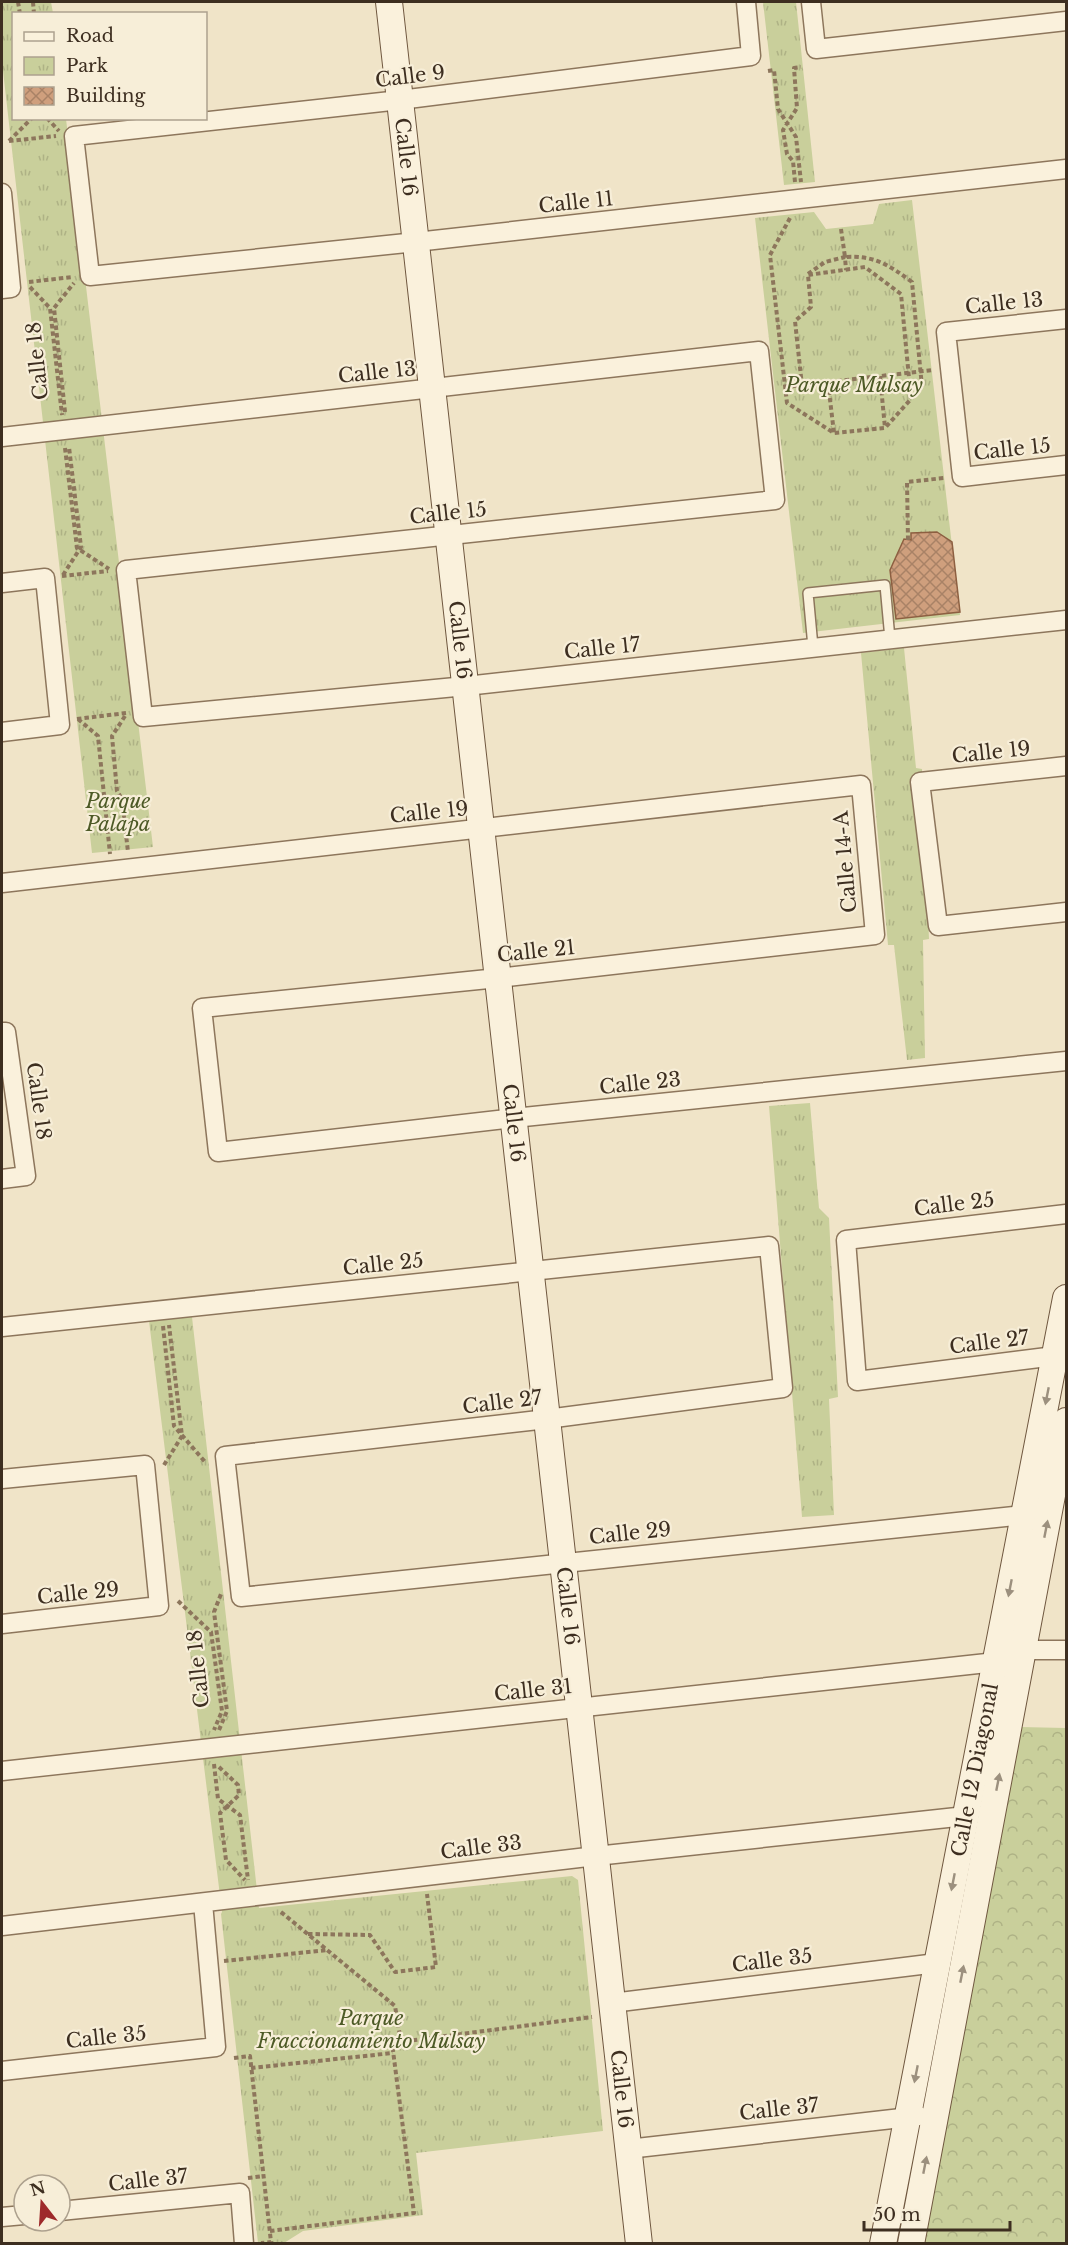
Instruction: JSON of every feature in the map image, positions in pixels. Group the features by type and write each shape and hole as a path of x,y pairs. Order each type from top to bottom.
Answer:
{"street":[{"name":"Calle 16","path":"389,2 596,1856 605,2009 628,2149 639,2244"},
{"name":"Calle 9","path":"69,136 400,100 751,56 746,2"},
{"path":"811,2 816,49 1066,21"},
{"path":"69,136 85,276"},
{"name":"Calle 11","path":"85,276 416,242 1066,169"},
{"path":"2,193 12,287"},
{"name":"Calle 13","path":"954,478 946,332 1066,319"},
{"name":"Calle 13","path":"2,437 759,351 775,500"},
{"name":"Calle 15","path":"954,478 1066,465"},
{"name":"Calle 15","path":"119,570 775,500"},
{"path":"119,570 135,715"},
{"path":"2,583 54,577 60,725 2,732"},
{"name":"Calle 17","path":"135,715 466,686 1066,620"},
{"name":"Calle 19","path":"1066,766 920,782 938,926 1066,912"},
{"name":"Calle 19","path":"2,883 861,785"},
{"name":"Calle 14-A","path":"861,785 875,935"},
{"name":"Calle 21","path":"218,1152 202,1008 498,978 875,935"},
{"name":"Calle 18","path":"2,1179 26,1176 4,1032"},
{"name":"Calle 23","path":"218,1152 1066,1061"},
{"name":"Calle 25","path":"857,1381 846,1240 1066,1214"},
{"name":"Calle 25","path":"2,1327 769,1246 783,1388"},
{"name":"Calle 12 Diagonal","path":"883,2244 1066,1298"},
{"name":"Calle 27","path":"857,1381 1055,1356"},
{"name":"Calle 27","path":"241,1598 225,1456 547,1419 783,1388"},
{"name":"Calle 12 Diagonal","path":"910,2244 1023,1650 1059,1500 1066,1421"},
{"path":"2,1479 152,1468 167,1602"},
{"name":"Calle 29","path":"241,1598 563,1562 1024,1515"},
{"name":"Calle 29","path":"2,1624 167,1602"},
{"name":"Calle 31","path":"2,1771 996,1662 1023,1650 1066,1650"},
{"name":"Calle 33","path":"2,1926 596,1856 966,1816"},
{"name":"Calle 35","path":"2,2071 216,2047 203,1903"},
{"name":"Calle 35","path":"605,2009 937,1963"},
{"name":"Calle 37","path":"628,2149 935,2115"},
{"path":"244,2186 244,2244"},
{"name":"Calle 37","path":"72,2209 244,2186"}],"lane":[{"path":"813,648 808,593 885,585 890,639"}],"path":[{"path":"768,71 774,70 778,109 788,123 796,137 799,189 793,161 787,154 783,130 788,123 797,108 794,68 801,67"},
{"path":"30,120 9,141 69,136"},
{"path":"49,120 69,136"},
{"path":"790,217 770,255 788,403 834,433 885,428 922,387 912,282 889,265 862,256 825,262 808,275"},
{"path":"841,229 846,270"},
{"path":"808,275 865,267 901,294 911,399"},
{"path":"802,386 795,321 811,307 808,275"},
{"path":"12,287 85,276"},
{"name":"Calle 18","path":"12,287 50,308 64,416 54,308 85,276"},
{"path":"779,388 934,370"},
{"path":"880,376 885,428"},
{"path":"828,383 834,433"},
{"path":"54,577 81,547 66,441"},
{"path":"908,540 907,482 954,478"},
{"path":"80,550 119,570"},
{"path":"54,577 119,570"},
{"path":"110,855 98,736 77,719 135,715"},
{"path":"128,853 122,799 117,791 111,736 135,715"},
{"path":"162,1322 174,1426 206,1463"},
{"path":"169,1322 183,1436"},
{"path":"152,1468 183,1436"},
{"name":"Calle 18","path":"167,1602 211,1632 222,1712 213,1738 227,1711 214,1612 221,1594"},
{"path":"213,1762 218,1799 228,1806 240,1815 247,1880 226,1860 220,1813 228,1806 239,1795 238,1785 219,1767"},
{"path":"308,1934 370,1935 395,1972 436,1967 426,1887"},
{"path":"280,1911 395,2006 401,2042"},
{"path":"223,1961 327,1950"},
{"path":"270,2231 414,2212 392,2043 605,2009"},
{"path":"251,2068 393,2053"},
{"path":"234,2058 250,2056 271,2242 261,2244"},
{"path":"244,2186 263,2176"}],"green space":[{"name":"Parque Palapa","path":"2,2 51,2 53,12 12,12 12,120 66,120 153,847 92,853 2,62"},
{"path":"763,2 796,2 815,182 784,185"},
{"name":"Parque Mulsay","path":"912,200 960,615 803,633 755,218 814,212 826,229 873,224 879,204"},
{"path":"904,648 916,768 922,769 929,939 923,940 925,1058 907,1060 894,945 888,945 861,653"},
{"path":"810,1103 819,1208 829,1218 838,1397 829,1399 834,1515 802,1517 769,1106"},
{"name":"Parque Fraccionamiento Mulsay","path":"192,1317 259,1908 572,1876 578,1880 603,2131 416,2153 423,2215 303,2231 284,2243 258,2243 222,1912 149,1321"},
{"path":"1020,1727 1066,1728 1066,2243 923,2244"}],"building":[{"path":"937,532 952,542 960,612 896,619 890,570 904,539 911,540 911,533"}]}
